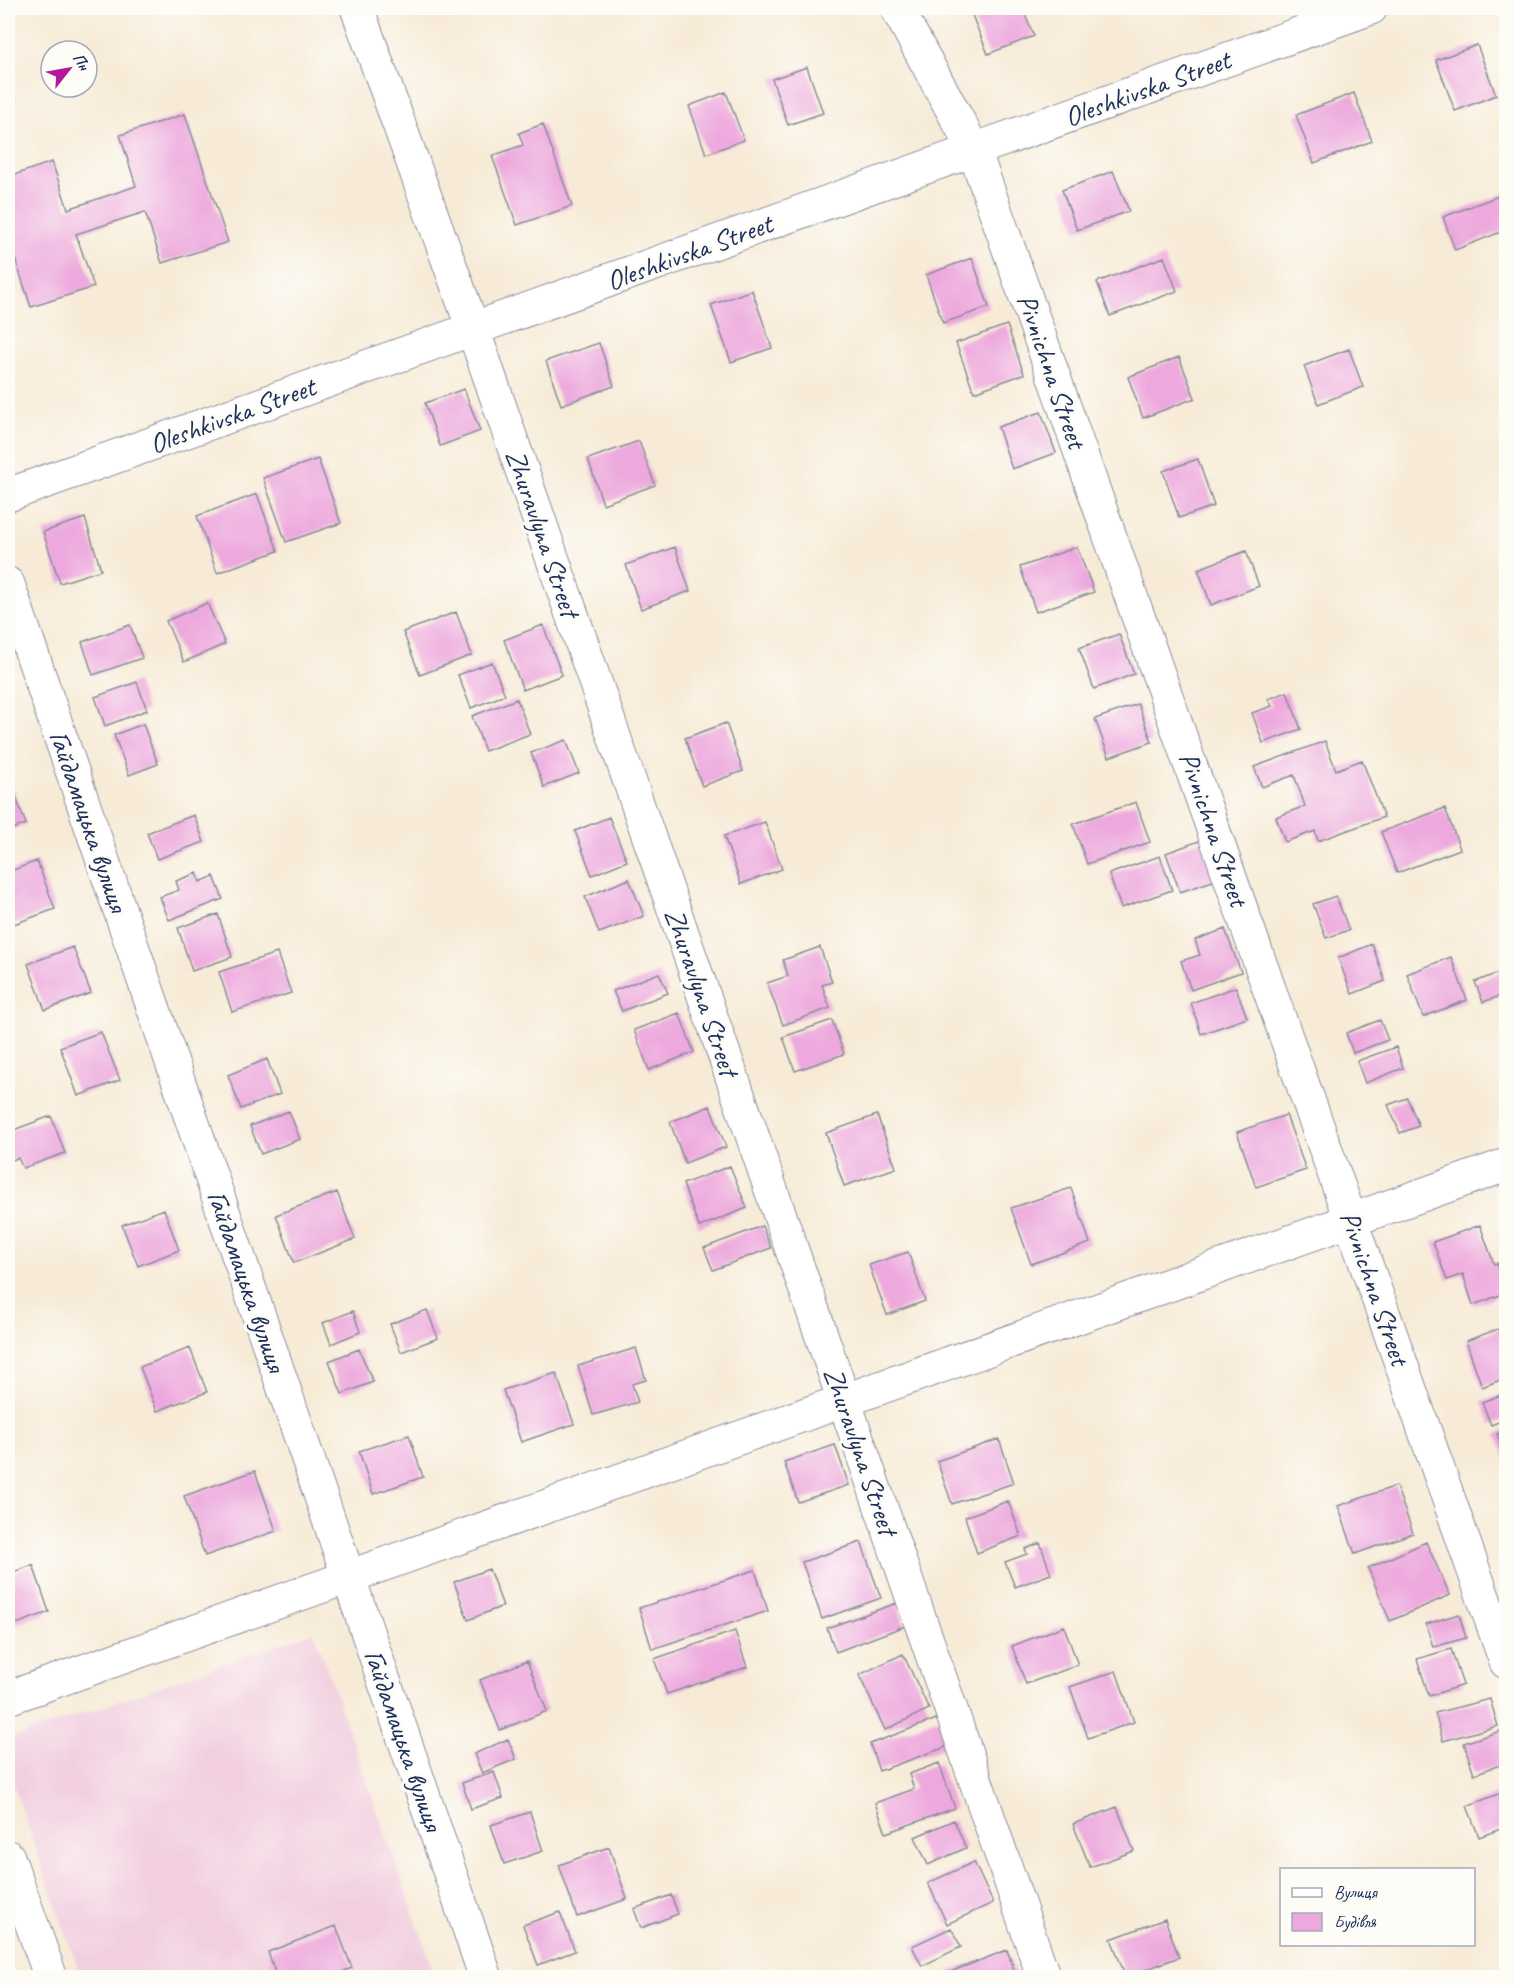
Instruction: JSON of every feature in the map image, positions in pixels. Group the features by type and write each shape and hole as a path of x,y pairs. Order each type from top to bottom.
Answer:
{"street":[{"name":"Zhuravlyna Street","path":"357,8 473,329 1044,1977"},
{"name":"Pivnichna Street","path":"897,8 974,150 1506,1662"},
{"name":"Oleshkivska Street","path":"8,495 1371,8"},
{"name":"Гайдамацька вулиця","path":"8,584 486,1977"},
{"path":"8,1698 1506,1165"},
{"path":"8,1857 51,1977"}],"shaded area":[{"path":"314,1632 436,1977 81,1977 8,1770 8,1740"}],"building":[{"path":"969,8 1022,8 1034,36 988,54"},
{"path":"1477,45 1496,95 1455,111 1436,60"},
{"path":"807,67 823,113 788,125 772,79"},
{"path":"726,92 744,140 706,154 689,106"},
{"path":"1354,93 1372,141 1314,163 1296,115"},
{"path":"185,114 228,242 162,263 145,212 76,234 94,287 31,307 8,237 8,177 52,162 68,209 136,186 120,135"},
{"path":"543,124 572,206 517,225 492,156 523,145 519,133"},
{"path":"1113,171 1129,211 1077,230 1062,190"},
{"path":"1506,193 1506,230 1455,250 1443,217"},
{"path":"1164,257 1177,291 1110,316 1097,282"},
{"path":"972,258 989,307 943,323 926,275"},
{"path":"752,290 772,348 731,362 711,305"},
{"path":"1007,325 1024,374 974,392 956,343"},
{"path":"599,343 614,386 561,405 546,361"},
{"path":"1349,349 1363,387 1318,404 1304,366"},
{"path":"1179,357 1195,398 1143,418 1128,377"},
{"path":"464,389 480,431 440,446 425,403"},
{"path":"1041,412 1056,453 1012,469 998,427"},
{"path":"639,441 655,485 603,504 588,459"},
{"path":"318,459 341,523 286,542 263,478"},
{"path":"1198,459 1214,506 1179,518 1163,471"},
{"path":"257,494 278,551 217,573 197,516"},
{"path":"85,518 101,570 60,583 43,532"},
{"path":"675,547 690,591 641,609 626,565"},
{"path":"1077,547 1094,592 1036,612 1020,567"},
{"path":"1246,551 1259,586 1211,605 1198,569"},
{"path":"207,603 225,644 184,662 166,621"},
{"path":"456,612 472,655 420,675 403,632"},
{"path":"130,625 142,658 93,675 82,642"},
{"path":"543,625 562,675 523,690 504,640"},
{"path":"1119,634 1134,674 1094,689 1079,648"},
{"path":"492,662 505,695 471,708 458,675"},
{"path":"137,682 147,710 105,726 95,697"},
{"path":"1287,692 1301,729 1263,743 1252,713 1272,706 1268,699"},
{"path":"517,699 530,734 485,751 472,716"},
{"path":"1138,704 1152,742 1109,757 1095,719"},
{"path":"726,723 743,771 702,786 685,738"},
{"path":"143,724 158,764 129,775 114,735"},
{"path":"566,740 579,773 544,787 531,753"},
{"path":"1325,741 1336,770 1362,760 1384,817 1318,841 1315,831 1285,842 1276,817 1305,806 1294,775 1262,787 1254,767"},
{"path":"10,781 26,824 8,831 8,782"},
{"path":"1136,802 1150,842 1087,864 1073,824"},
{"path":"1445,808 1460,849 1397,873 1381,832"},
{"path":"194,815 204,842 157,859 147,833"},
{"path":"609,817 627,861 592,875 575,831"},
{"path":"765,822 782,869 741,884 724,836"},
{"path":"1202,840 1216,880 1180,892 1166,853"},
{"path":"1160,856 1172,890 1121,908 1109,874"},
{"path":"37,861 55,909 14,924 8,908 8,872"},
{"path":"197,873 200,882 214,876 223,899 169,920 160,897 179,890 176,881"},
{"path":"629,879 644,916 599,933 585,897"},
{"path":"1336,896 1349,930 1326,938 1313,904"},
{"path":"218,914 232,957 192,971 178,928"},
{"path":"1225,929 1241,972 1191,990 1181,961 1200,955 1195,940"},
{"path":"1372,944 1385,981 1352,994 1338,958"},
{"path":"73,947 91,993 45,1010 28,964"},
{"path":"820,947 832,982 822,985 830,1008 783,1025 767,983 788,976 783,960"},
{"path":"277,953 291,993 232,1012 219,972"},
{"path":"1451,957 1467,1000 1423,1017 1407,974"},
{"path":"1506,970 1506,994 1483,1002 1475,982"},
{"path":"659,973 668,993 622,1011 613,991"},
{"path":"1236,987 1247,1018 1201,1034 1191,1003"},
{"path":"679,1013 694,1052 649,1070 634,1030"},
{"path":"832,1020 844,1054 795,1071 783,1037"},
{"path":"1380,1020 1388,1040 1353,1053 1346,1033"},
{"path":"101,1032 120,1080 78,1096 60,1047"},
{"path":"1396,1047 1403,1068 1365,1083 1357,1061"},
{"path":"267,1059 280,1094 241,1109 228,1075"},
{"path":"1407,1098 1419,1126 1400,1133 1388,1105"},
{"path":"710,1106 726,1147 685,1163 670,1122"},
{"path":"289,1111 300,1139 261,1154 250,1126"},
{"path":"877,1115 896,1168 844,1186 826,1133"},
{"path":"1286,1115 1306,1170 1256,1187 1237,1132"},
{"path":"51,1116 65,1153 23,1168 18,1158 9,1161 8,1132"},
{"path":"730,1166 747,1208 699,1227 683,1184"},
{"path":"1071,1188 1090,1243 1031,1264 1011,1208"},
{"path":"337,1192 355,1239 294,1263 276,1215"},
{"path":"164,1209 179,1250 138,1266 122,1225"},
{"path":"1480,1225 1494,1264 1497,1263 1506,1293 1473,1305 1463,1274 1447,1280 1433,1242"},
{"path":"762,1226 771,1248 713,1270 704,1248"},
{"path":"908,1252 925,1301 887,1315 869,1265"},
{"path":"427,1310 438,1338 401,1352 390,1324"},
{"path":"353,1311 360,1332 331,1344 323,1323"},
{"path":"1506,1326 1506,1378 1482,1387 1466,1341"},
{"path":"190,1348 207,1392 157,1411 140,1367"},
{"path":"636,1348 646,1380 632,1384 638,1402 593,1415 578,1366"},
{"path":"359,1349 373,1382 342,1394 329,1361"},
{"path":"556,1373 574,1424 521,1442 503,1390"},
{"path":"1506,1393 1506,1419 1491,1425 1482,1402"},
{"path":"1506,1430 1506,1461 1497,1434"},
{"path":"409,1435 423,1477 373,1494 359,1451"},
{"path":"999,1439 1014,1483 952,1504 937,1461"},
{"path":"835,1445 849,1485 798,1502 784,1462"},
{"path":"255,1471 276,1531 205,1556 184,1496"},
{"path":"1396,1486 1413,1533 1355,1554 1338,1506"},
{"path":"1008,1501 1021,1536 977,1553 965,1517"},
{"path":"861,1542 881,1598 822,1619 802,1562"},
{"path":"1426,1542 1450,1595 1390,1621 1368,1568"},
{"path":"1040,1543 1051,1574 1015,1587 1005,1562 1027,1554 1025,1549"},
{"path":"33,1565 49,1612 8,1627 8,1574"},
{"path":"489,1569 503,1606 468,1620 454,1582"},
{"path":"755,1570 768,1611 652,1649 639,1608"},
{"path":"897,1603 905,1626 836,1652 827,1628"},
{"path":"1459,1614 1466,1638 1433,1647 1426,1624"},
{"path":"1064,1626 1078,1665 1026,1684 1012,1646"},
{"path":"735,1631 747,1667 667,1694 654,1659"},
{"path":"1451,1649 1463,1685 1429,1696 1417,1659"},
{"path":"903,1654 929,1709 885,1730 859,1675"},
{"path":"527,1661 547,1711 500,1730 480,1680"},
{"path":"1116,1671 1134,1722 1088,1738 1070,1687"},
{"path":"1490,1699 1498,1726 1443,1741 1435,1713"},
{"path":"939,1718 949,1746 879,1771 870,1744"},
{"path":"1503,1730 1506,1743 1506,1763 1474,1774 1464,1743"},
{"path":"508,1739 516,1759 482,1773 474,1754"},
{"path":"939,1763 955,1808 886,1833 875,1803 914,1789 909,1774"},
{"path":"494,1772 503,1798 471,1809 462,1783"},
{"path":"1506,1791 1506,1827 1479,1837 1467,1806"},
{"path":"1117,1807 1134,1851 1090,1867 1073,1824"},
{"path":"530,1812 543,1851 504,1864 491,1825"},
{"path":"954,1820 966,1848 928,1865 915,1837"},
{"path":"609,1847 627,1899 577,1917 559,1865"},
{"path":"974,1862 993,1903 947,1924 928,1883"},
{"path":"671,1895 678,1914 641,1928 634,1909"},
{"path":"560,1912 575,1951 538,1965 523,1925"},
{"path":"1165,1919 1179,1957 1126,1977 1111,1939"},
{"path":"336,1926 352,1968 327,1978 277,1978 268,1952"},
{"path":"951,1928 961,1947 922,1966 912,1946"},
{"path":"1007,1950 1017,1978 952,1978 950,1972"}]}
